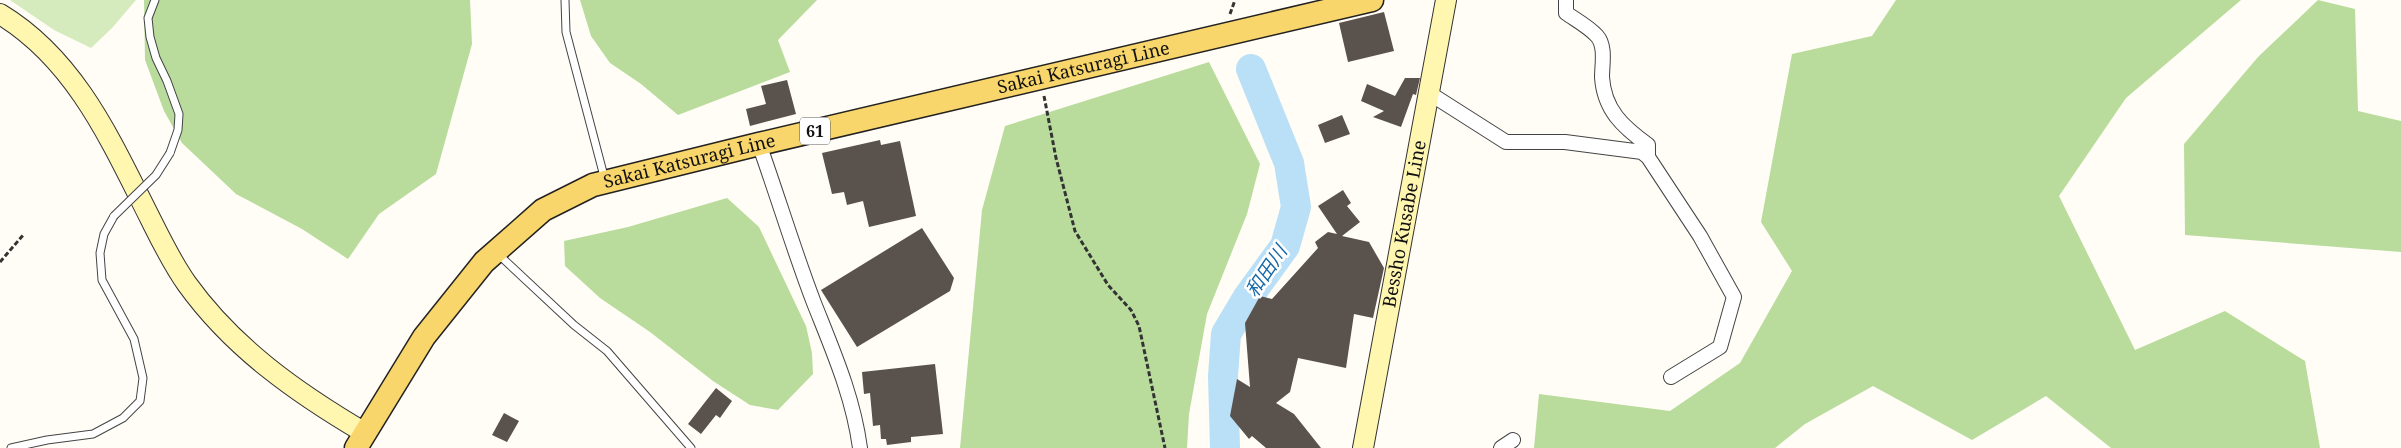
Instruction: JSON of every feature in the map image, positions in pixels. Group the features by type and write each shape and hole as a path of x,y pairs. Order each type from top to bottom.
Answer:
{"main road":[{"name":"Sakai Katsuragi Line","path":"360,441 424,337 484,262 543,210 594,185 759,144 1372,0"}],"street":[{"name":"Bessho Kusabe Line","path":"1363,448 1446,0"},
{"path":"1566,0 1566,13 1598,37 1603,56 1602,79 1612,112 1624,128 1648,145 1648,157"},
{"path":"0,14 40,44 68,73 87,99 104,127 167,252 186,283 219,324 255,358 301,392 360,441"},
{"path":"1429,93 1506,142 1565,142 1642,152 1648,157 1700,236 1734,297 1720,347 1671,377"},
{"path":"759,144 814,302 838,362 856,419 860,448"},
{"path":"1500,448 1513,440"}],"lane":[{"path":"11,448 47,440 92,434 123,418 140,401 143,378 134,339 102,280 100,254 104,234 114,216 156,175 170,153 178,130 179,114 156,58 150,37 148,18 155,0"},
{"path":"565,0 566,32 606,182"},
{"path":"496,251 574,325 607,352 691,448"}],"path":[{"path":"1041,78 1056,158 1075,231 1108,285 1131,310 1139,326 1165,448"},
{"path":"0,262 24,234"}],"green space":[{"path":"10,0 136,0 112,28 91,48 54,30"},
{"path":"144,0 470,0 472,44 436,174 379,214 348,259 302,229 236,194 182,143 164,111 145,60"},
{"path":"580,0 817,0 778,40 790,72 678,115 641,84 610,63 591,36"},
{"path":"1896,0 2241,0 2126,98 2059,196 2135,350 2225,311 2305,361 2320,448 2111,448 2046,396 1972,440 1873,386 1805,424 1775,448 1534,448 1539,394 1670,411 1740,363 1792,271 1761,222 1792,54 1872,36"},
{"path":"2318,0 2355,9 2358,111 2401,121 2401,252 2185,235 2184,144 2258,57"},
{"path":"1209,62 1260,164 1247,214 1207,314 1189,414 1187,448 960,448 982,210 1005,126"},
{"path":"727,198 759,227 806,326 812,353 813,374 778,410 750,405 713,381 650,332 600,298 565,266 564,241 628,227"}],"building":[{"path":"1384,12 1394,51 1348,62 1339,23"},
{"path":"1405,78 1420,78 1416,95 1413,94 1401,127 1373,117 1384,111 1361,101 1367,84 1395,96"},
{"path":"787,80 796,114 750,126 746,109 766,104 761,86"},
{"path":"1342,115 1350,134 1325,143 1318,125"},
{"path":"880,140 881,145 900,141 916,216 869,227 863,201 847,205 844,192 832,194 822,153"},
{"path":"1343,190 1351,203 1347,206 1360,222 1342,236 1369,242 1384,268 1373,318 1354,314 1346,368 1298,358 1290,392 1276,403 1294,414 1321,448 1266,448 1252,436 1249,439 1230,416 1237,379 1250,387 1245,323 1260,296 1272,299 1318,248 1315,242 1328,232 1337,234 1318,206"},
{"path":"922,228 954,278 950,291 857,347 821,290"},
{"path":"935,364 943,434 911,437 911,442 887,445 886,439 881,439 880,425 873,426 870,393 864,394 862,372"},
{"path":"716,388 732,401 720,418 716,415 701,434 688,424"},
{"path":"504,413 519,421 507,442 492,435"}],"waterway":[{"name":"和田川","path":"1225,448 1223,376 1226,334 1248,297 1285,246 1296,207 1289,163 1251,69"}]}
